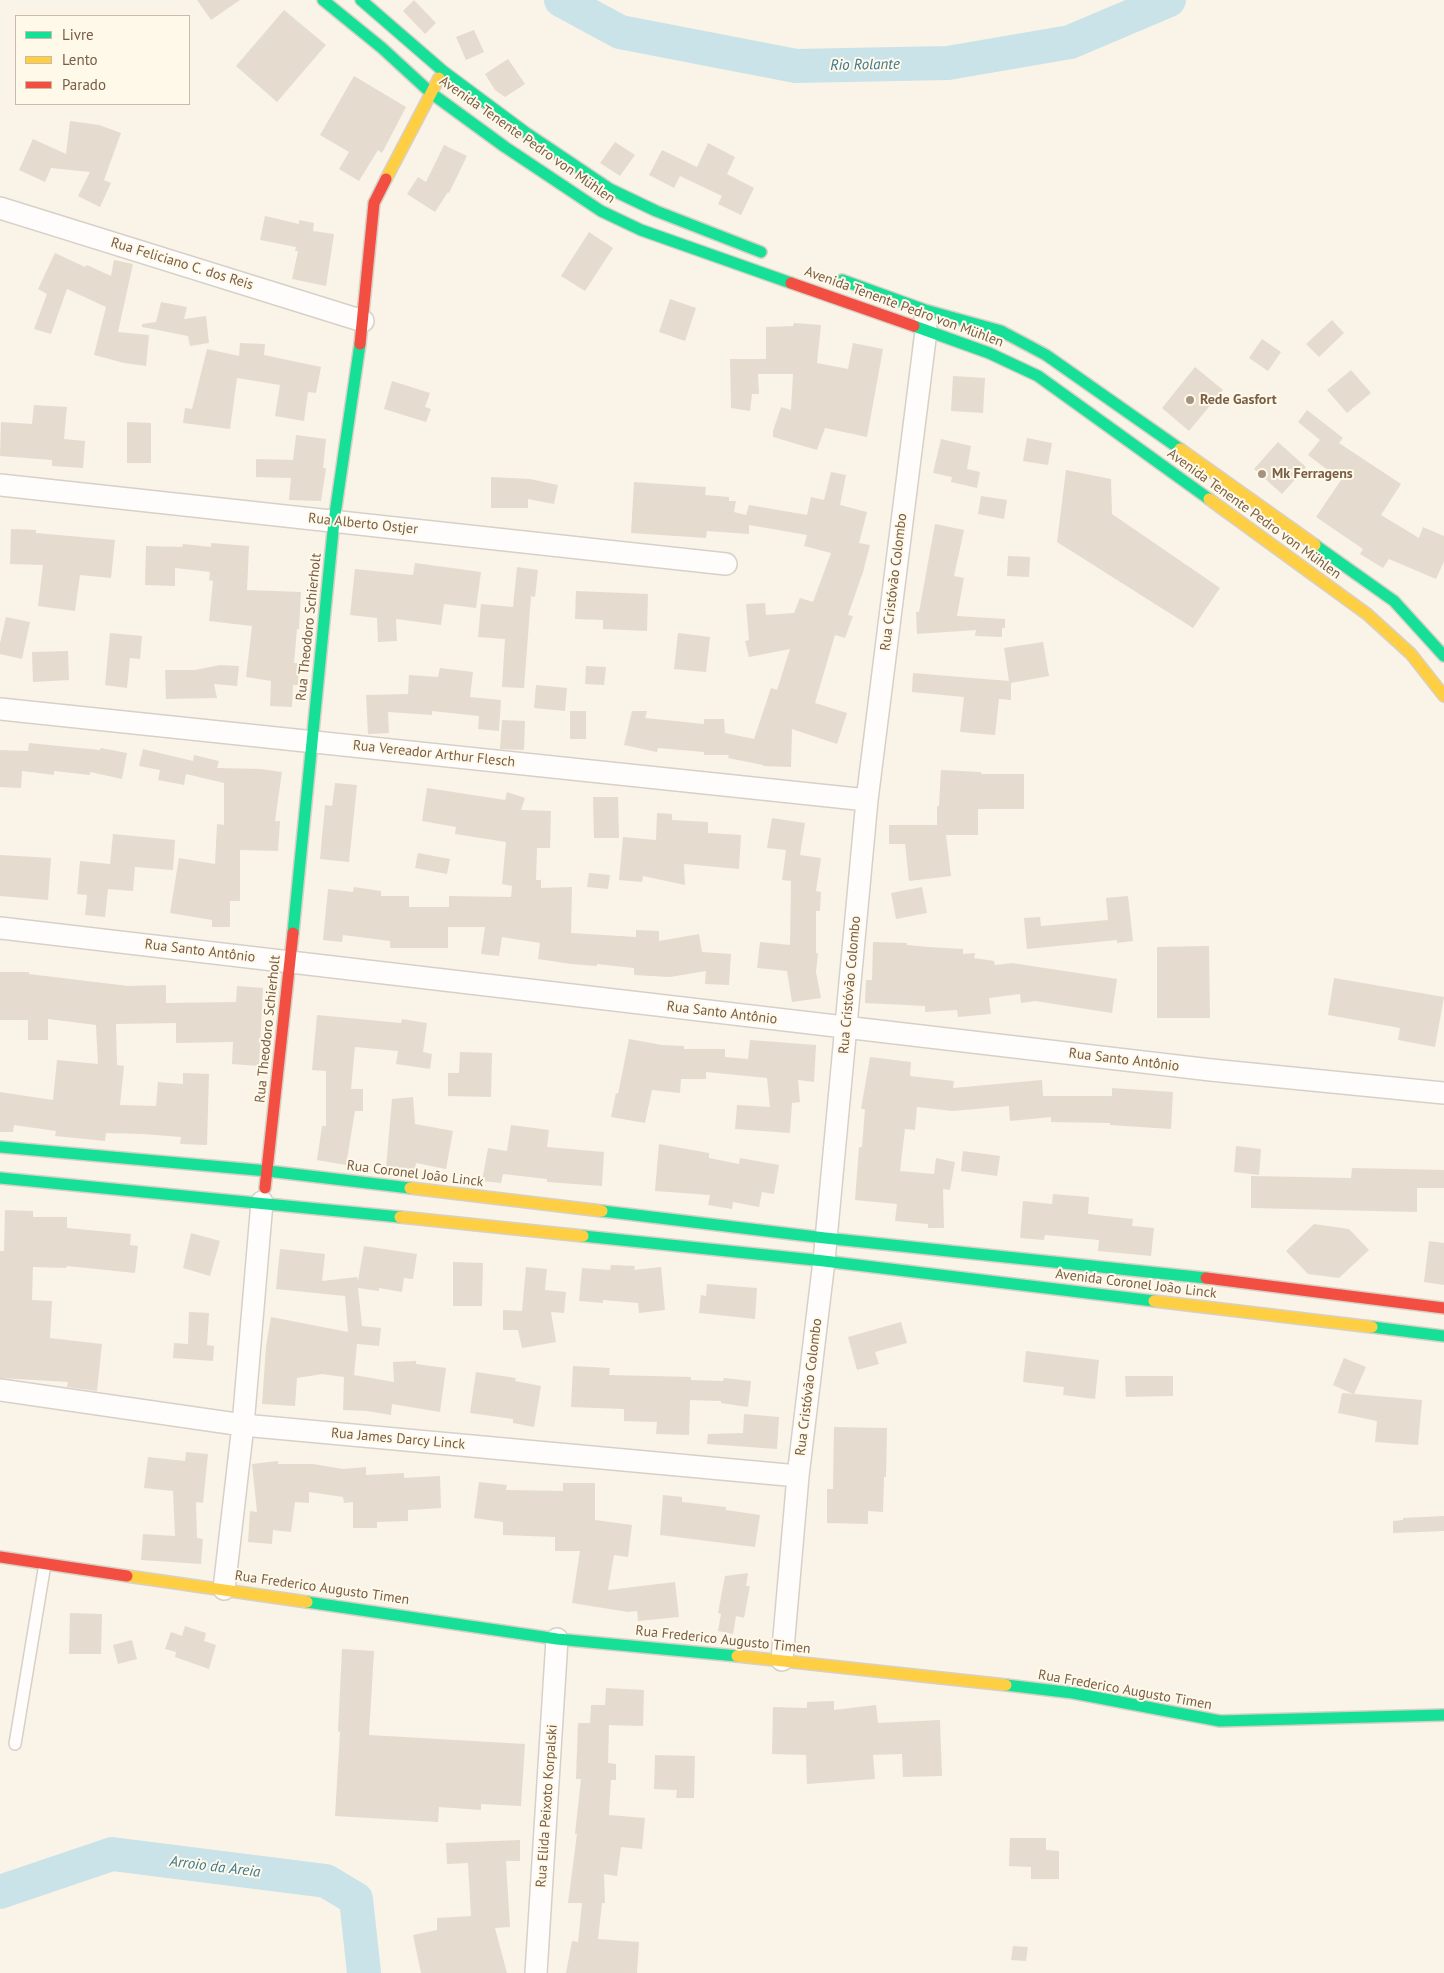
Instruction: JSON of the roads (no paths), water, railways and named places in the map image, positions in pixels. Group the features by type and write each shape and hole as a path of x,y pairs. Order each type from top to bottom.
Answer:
{"main road":[{"name":"Avenida Tenente Pedro von Mühlen","path":"323,0 382,48 431,93 505,147 601,211 641,230 760,270 990,353 1038,376 1394,601 1444,656"},
{"name":"Avenida Tenente Pedro von Mühlen","path":"361,0 443,71 524,132 610,190 656,211 772,256"},
{"name":"Rua Theodoro Schierholt","path":"262,1202 268,1171 334,521 363,321 374,203 443,71"},
{"name":"Avenida Tenente Pedro von Mühlen","path":"829,276 925,310 1001,331 1046,355 1088,386 1180,464 1368,614 1411,654 1444,696"},
{"name":"Rua Coronel João Linck","path":"0,1147 105,1161 268,1171 825,1238"},
{"path":"0,1178 100,1183 262,1202 824,1261"},
{"name":"Avenida Coronel João Linck","path":"825,1238 1246,1282 1444,1308"},
{"name":"Avenida Coronel João Linck","path":"824,1261 1444,1336"},
{"name":"Rua Frederico Augusto Timen","path":"0,1557 558,1639 782,1660 1073,1693 1220,1721 1444,1715"}],"street":[{"name":"Rua Feliciano C. dos Reis","path":"0,208 363,321"},
{"name":"Rua Cristóvão Colombo","path":"782,1660 798,1476 824,1261 867,800 926,331 925,310"},
{"name":"Rua Alberto Ostjer","path":"0,485 726,564"},
{"name":"Rua Vereador Arthur Flesch","path":"0,709 867,800"},
{"name":"Rua Santo Antônio","path":"0,928 1211,1070 1444,1093"},
{"path":"224,1589 243,1425 262,1202"},
{"name":"Rua James Darcy Linck","path":"0,1390 243,1425 798,1476"},
{"name":"Rua Elida Peixoto Korpalski","path":"536,1973 558,1639"}],"lane":[{"path":"16,1744 45,1564"}],"waterway":[{"name":"Rio Rolante","path":"561,0 620,32 796,66 948,63 1070,42 1169,0"},
{"name":"Arroio da Areia","path":"0,1892 112,1854 326,1881 356,1899 364,1973"}],"place":[{"name":"Rede Gasfort","path":"1190,400"},
{"name":"Mk Ferragens","path":"1262,474"}]}
